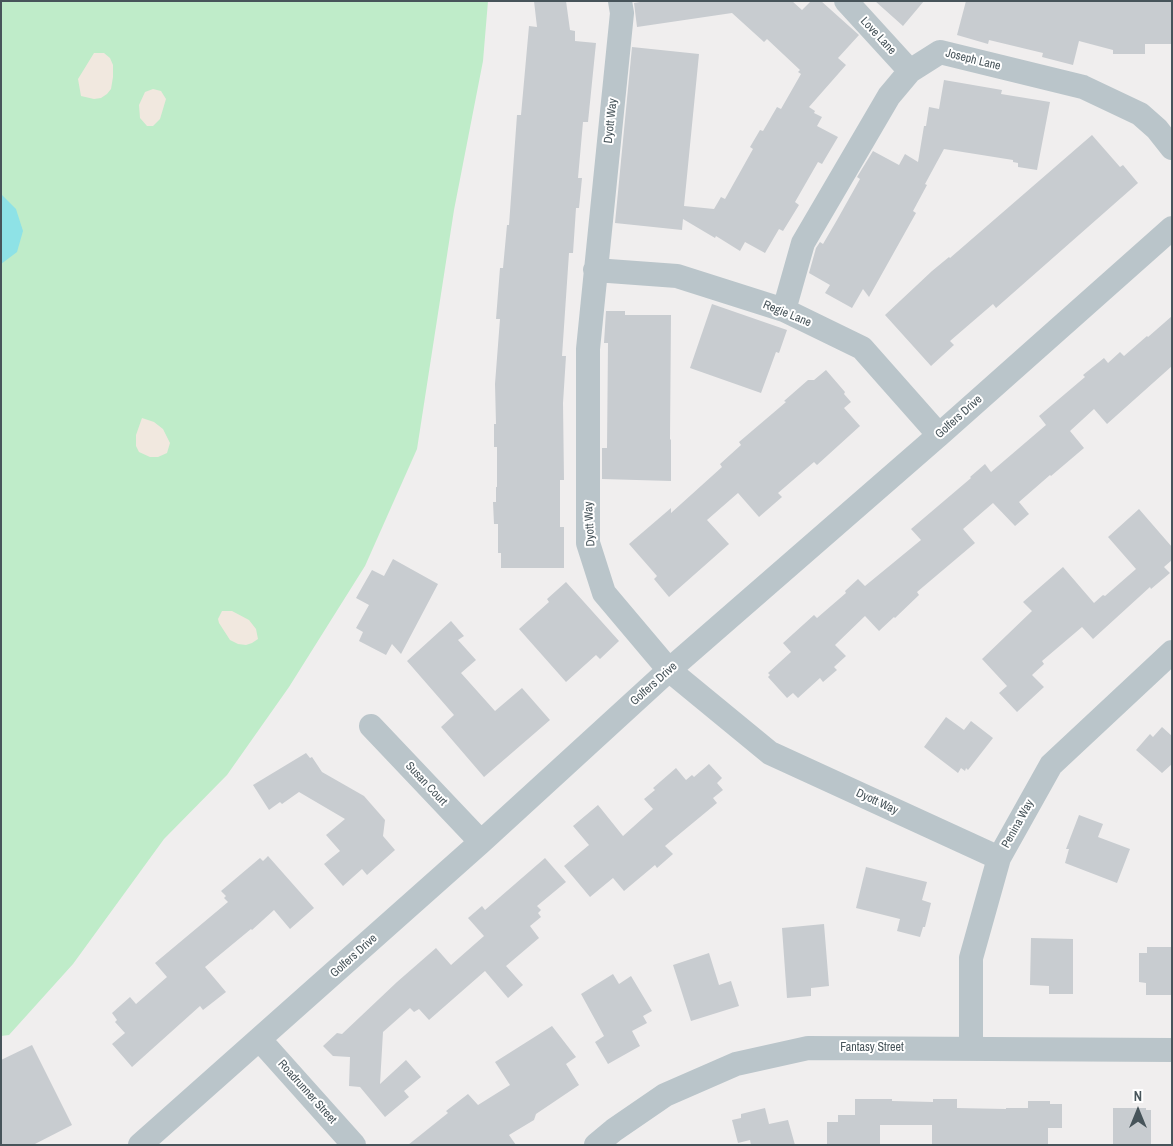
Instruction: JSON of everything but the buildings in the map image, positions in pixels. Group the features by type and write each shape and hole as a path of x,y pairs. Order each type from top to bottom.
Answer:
{"street":[{"name":"Dyott Way","path":"620,1 622,13 588,349 588,543 604,593 669,670 770,753 999,858"},
{"name":"Love Lane","path":"846,1 910,70"},
{"name":"Joseph Lane","path":"784,310 803,243 889,96 910,70 940,52 1083,87 1140,114 1164,122 1172,148"},
{"name":"Golfers Drive","path":"140,1145 481,842 669,670 939,435 1172,228"},
{"name":"Regie Lane","path":"595,270 677,276 784,310 862,348 939,435"},
{"name":"Penina Way","path":"971,1048 971,958 999,858 1051,765 1172,652"},
{"name":"Susan Court","path":"371,726 481,842"},
{"name":"Roadrunner Street","path":"260,1040 354,1145"},
{"name":"Fantasy Street","path":"596,1145 614,1130 665,1095 736,1064 808,1048 1172,1050"}],"green space":[{"path":"1,1 488,1 483,61 454,210 417,449 365,566 289,687 227,775 164,839 73,964 9,1035 1,1036"}],"sand":[{"path":"94,53 104,53 110,58 113,65 113,77 111,89 107,94 101,98 94,99 81,96 78,79"},
{"path":"153,89 161,91 166,99 160,119 153,126 147,126 140,118 139,105 145,92"},
{"path":"142,418 154,422 163,429 170,443 167,453 158,457 150,457 139,452 136,446 136,435"},
{"path":"222,611 232,611 249,620 256,629 258,639 246,645 230,640 219,623 218,619"}],"water":[{"path":"1,194 16,209 23,231 17,252 1,264"}]}
